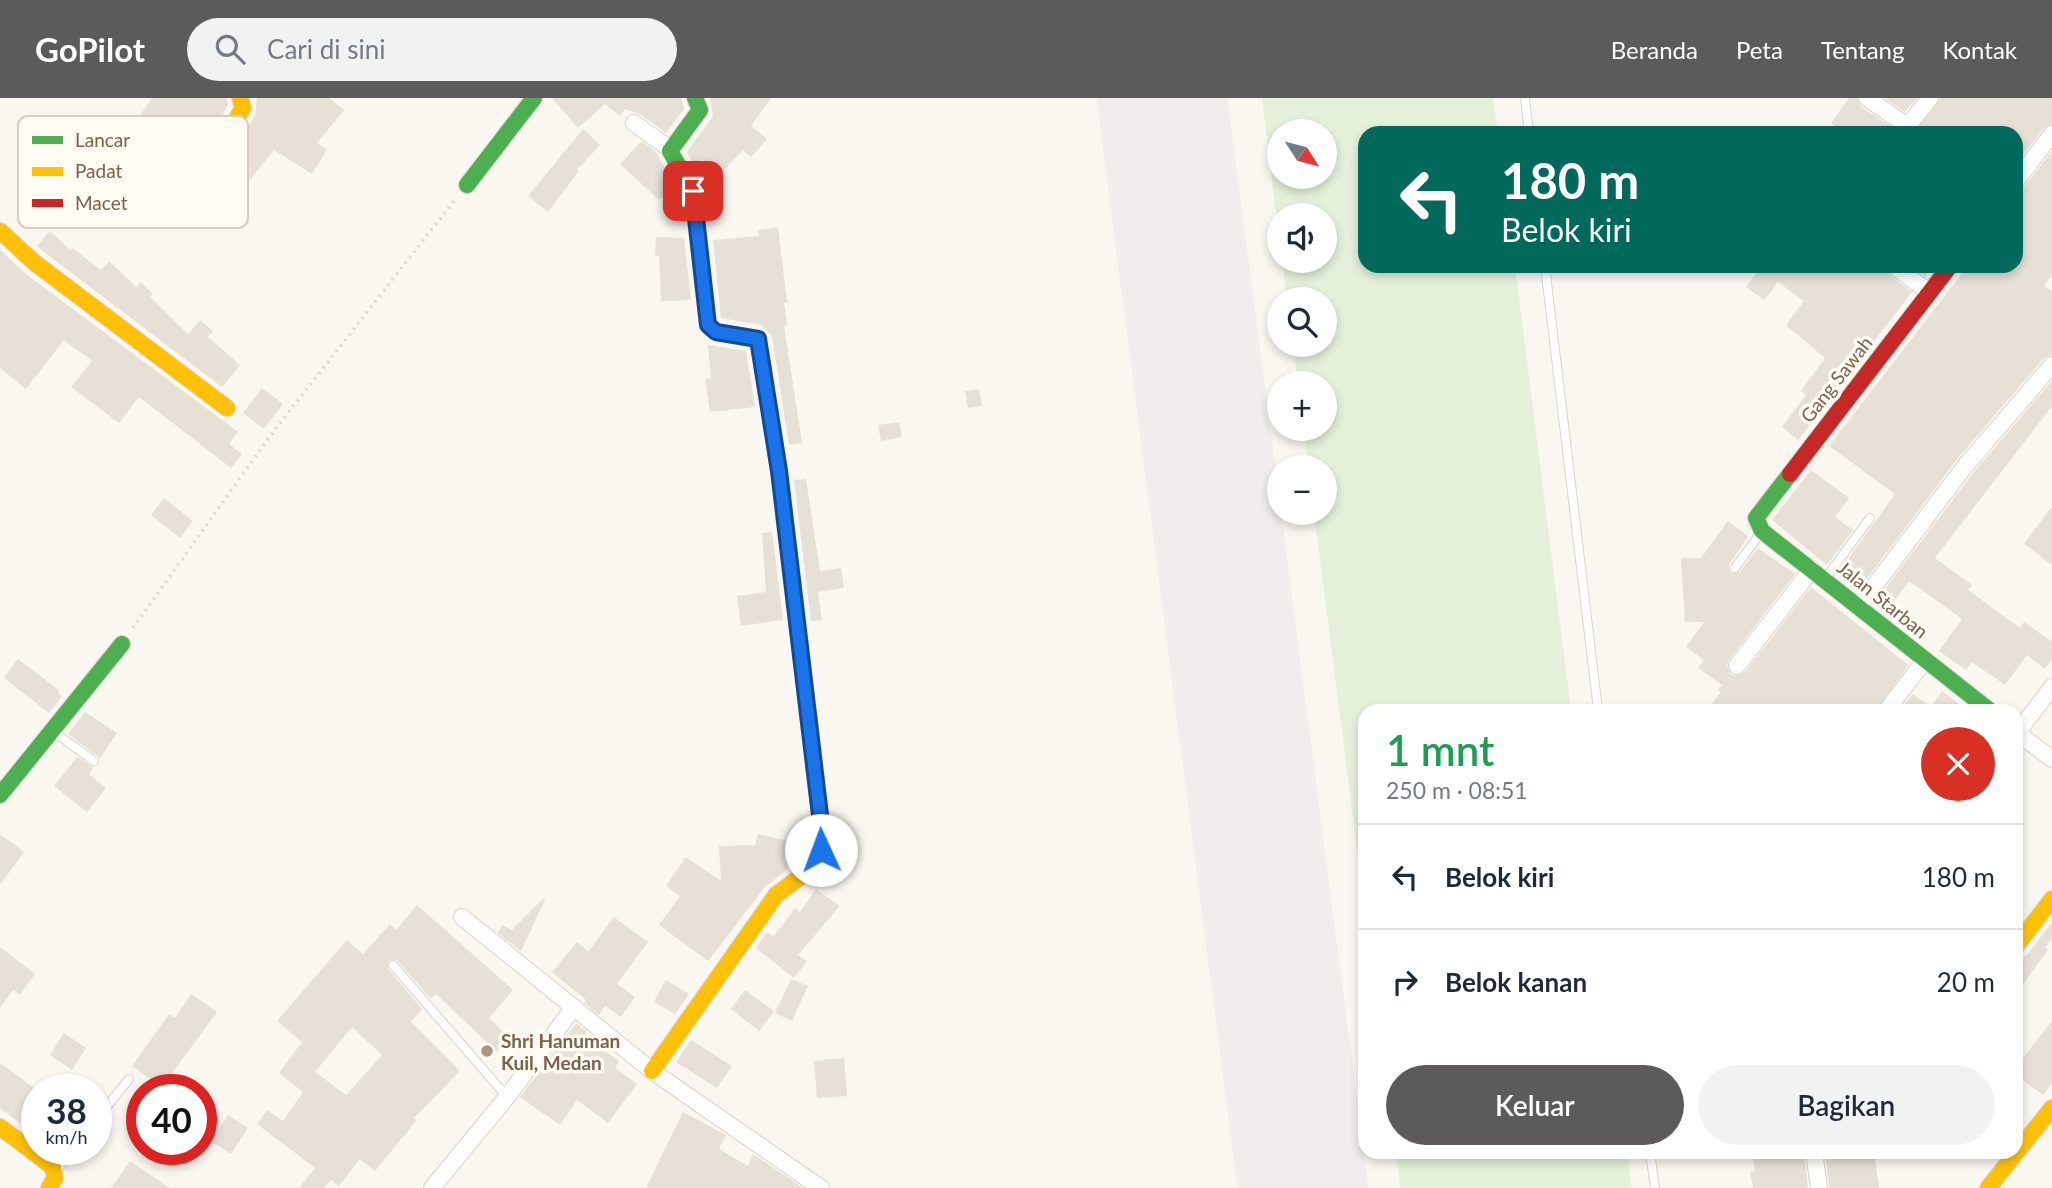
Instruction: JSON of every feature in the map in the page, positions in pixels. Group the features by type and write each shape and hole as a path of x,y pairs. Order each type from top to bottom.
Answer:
{"street":[{"path":"238,116 244,103 240,98"},
{"path":"467,185 534,98"},
{"path":"670,149 700,110 695,98"},
{"path":"1867,98 1903,123 1910,123 1930,98"},
{"path":"634,123 670,149 693,191 708,325 716,332 758,339 779,471 822,832 821,850 814,865 800,880 776,895 652,1070"},
{"path":"2023,172 2052,134"},
{"path":"0,231 35,262 227,408"},
{"path":"1904,273 1930,292"},
{"name":"Gang Sawah","path":"1759,525 1945,273"},
{"path":"1859,606 1966,465 2052,365"},
{"name":"Jalan Starban","path":"1759,525 1977,704"},
{"path":"1737,666 1819,574"},
{"path":"0,795 122,644"},
{"path":"1892,704 1925,660"},
{"path":"2023,724 2052,687"},
{"path":"2023,737 2052,759"},
{"path":"2023,937 2052,899"},
{"path":"462,917 652,1070 818,1187"},
{"path":"432,1188 507,1097 574,1007"},
{"path":"2023,1144 2052,1108"},
{"path":"0,1127 55,1172 49,1188"},
{"path":"1815,1159 1819,1188"},
{"path":"1988,1188 2011,1159"}],"lane":[{"path":"1525,98 1528,126"},
{"path":"1546,273 1597,704"},
{"path":"1819,574 1870,518"},
{"path":"1735,568 1759,525"},
{"path":"52,731 94,761"},
{"path":"393,965 507,1097"},
{"path":"112,1100 126,1083"},
{"path":"1651,1159 1655,1188"},
{"path":"55,1172 61,1165"}],"path":[{"path":"122,644 270,436 467,185"}],"green space":[{"path":"1262,98 1493,98 1497,126 1358,126 1358,273 1516,273 1570,704 1358,704 1358,856 1316,525 1337,525 1337,455 1307,455 1306,441 1337,441 1337,371 1296,371 1295,357 1337,357 1337,287 1285,287 1284,273 1337,273 1337,203 1275,203 1273,189 1337,189 1337,119 1267,119 1267,139"},
{"path":"1397,1159 1628,1159 1632,1188 1400,1188"}],"building":[{"path":"152,98 226,98 228,105 222,116 140,116"},
{"path":"257,98 329,98 344,110 317,143 327,150 312,174 274,150 248,182 248,127 255,115"},
{"path":"552,98 681,98 684,109 666,133 640,114 625,109 620,116 605,104 578,128"},
{"path":"710,98 771,98 751,126 767,139 751,157 743,150 719,175 702,159 695,166 687,152 713,116"},
{"path":"1849,98 1857,98 1861,107 1890,126 1835,126 1831,123"},
{"path":"1885,98 1917,98 1905,112"},
{"path":"1940,98 2052,98 2052,124 2044,128 2023,155 2023,126 1918,126"},
{"path":"583,129 600,145 577,170 579,171 548,212 528,196"},
{"path":"642,141 656,152 674,186 659,200 620,164"},
{"path":"2052,151 2052,275 2044,285 2052,291 2052,355 2044,358 1958,458 1859,589 1838,573 1895,494 1829,446 1962,273 2023,273 2024,187"},
{"path":"778,227 787,303 784,303 787,325 784,326 802,443 789,445 772,336 761,325 721,318 713,240 759,236 758,230"},
{"path":"50,231 71,251 72,248 101,270 109,261 136,287 141,282 153,294 150,297 188,334 200,320 213,331 208,337 240,365 222,387 37,246"},
{"path":"656,237 684,238 691,300 661,301 659,256 655,256"},
{"path":"0,250 26,274 238,432 229,444 242,454 231,468 139,397 119,423 71,387 92,361 64,340 26,389 0,368"},
{"path":"1756,273 1888,273 1912,292 1798,440 1782,427 1806,395 1801,391 1825,358 1786,325 1804,301 1778,282 1764,300 1746,287"},
{"path":"708,345 746,351 755,407 710,412 705,379 711,378"},
{"path":"2052,381 2052,406 1935,558 1972,585 1968,590 2020,628 2024,622 2052,642 2052,659 2045,669 2027,655 2005,685 1972,662 1966,670 1939,651 1962,619 1909,581 1887,611 1875,602 1974,472"},
{"path":"262,388 283,404 264,429 243,413"},
{"path":"979,389 982,406 968,408 965,391"},
{"path":"899,422 902,437 881,441 878,425"},
{"path":"1811,470 1849,498 1835,517 1853,530 1827,565 1772,520"},
{"path":"806,479 820,571 841,568 844,588 818,592 822,620 811,621 794,480"},
{"path":"164,498 193,521 180,538 151,515"},
{"path":"2052,506 2052,565 2024,544"},
{"path":"1728,521 1748,536 1729,565 1731,573 1740,572 1758,548 1795,574 1729,660 1727,665 1730,674 1736,676 1745,672 1811,587 1908,665 1881,704 1712,704 1721,692 1718,690 1722,685 1698,668 1704,660 1686,647 1704,622 1685,622 1681,558 1701,558"},
{"path":"772,532 783,620 741,626 737,596 766,592 762,533"},
{"path":"18,659 60,691 58,693 62,696 49,713 4,678"},
{"path":"1942,691 1959,704 1933,704"},
{"path":"1913,694 1927,704 1905,704"},
{"path":"85,712 117,733 100,758 68,734"},
{"path":"77,757 93,767 89,774 106,788 87,812 54,786"},
{"path":"0,834 24,852 0,885"},
{"path":"758,834 806,845 805,852 798,861 765,887 708,961 659,925 680,896 666,886 686,857 721,881 719,846 755,845"},
{"path":"816,889 840,906 798,955 807,961 794,978 756,948 767,932 774,936 795,908 800,912"},
{"path":"544,898 521,951 498,933 502,925 512,930"},
{"path":"417,905 513,990 489,1018 510,1038 497,1052 436,994 431,999 397,960 389,960 388,969 422,1009 411,1022 460,1071 414,1118 417,1120 375,1171 360,1159 339,1186 331,1180 324,1188 299,1188 315,1168 257,1124 267,1110 283,1121 303,1092 279,1073 302,1042 277,1021 347,940 363,954 390,924 396,930","holes":["352,1027 382,1055 346,1095 315,1072"]},
{"path":"614,917 648,942 617,984 635,997 621,1017 605,1006 599,1015 584,1003 586,1000 552,972 577,942 588,952"},
{"path":"2052,922 2052,938 2045,948 2048,950 2023,984 2023,957"},
{"path":"0,947 35,974 20,995 13,990 0,1008"},
{"path":"791,979 808,986 792,1021 775,1013"},
{"path":"666,980 689,994 675,1014 654,1002"},
{"path":"745,990 774,1011 759,1031 731,1009"},
{"path":"191,994 217,1012 172,1074 143,1074 132,1066 169,1014 175,1018"},
{"path":"2052,1021 2052,1083 2043,1095 2023,1080 2023,1058"},
{"path":"576,1023 587,1032 584,1036 619,1061 615,1068 637,1084 608,1123 577,1100 560,1125 520,1097"},
{"path":"64,1033 86,1048 72,1070 50,1055"},
{"path":"691,1040 732,1066 717,1088 676,1062"},
{"path":"844,1058 847,1096 817,1098 814,1061"},
{"path":"0,1063 21,1078 21,1122 0,1108"},
{"path":"683,1112 726,1135 719,1149 748,1166 753,1154 803,1188 646,1188"},
{"path":"228,1115 248,1128 231,1154 217,1145 217,1132"},
{"path":"1753,1159 1805,1159 1808,1188 1753,1188 1750,1172 1755,1171"},
{"path":"1826,1159 1875,1159 1879,1188 1829,1188"},
{"path":"127,1165 136,1165 170,1188 111,1188"}],"runway":[{"path":"1162,98 1303,1188"}],"traffic: fast":[{"path":"467,185 534,98"},
{"path":"695,98 700,110 670,151 693,191 702,276"},
{"path":"1790,474 1756,518 1762,531 1981,704"},
{"path":"0,795 122,644"}],"traffic: slow":[{"path":"238,116 243,108 240,98"},
{"path":"0,231 35,263 227,408"},
{"path":"652,1071 776,895 808,871 818,857 822,832 806,697"},
{"path":"2023,937 2052,899"},
{"path":"2023,1144 2052,1108"},
{"path":"0,1127 53,1167 55,1178 49,1188"},
{"path":"1988,1188 2011,1159"}],"traffic: jam":[{"path":"1790,474 1945,273"},
{"path":"702,276 708,325 716,332 758,339 779,471 806,697"}],"place":[{"name":"Shri Hanuman Kuil, Medan","path":"487,1051"}],"route":[{"path":"693,191 708,325 716,332 758,339 779,471 822,832 821,850"}]}
